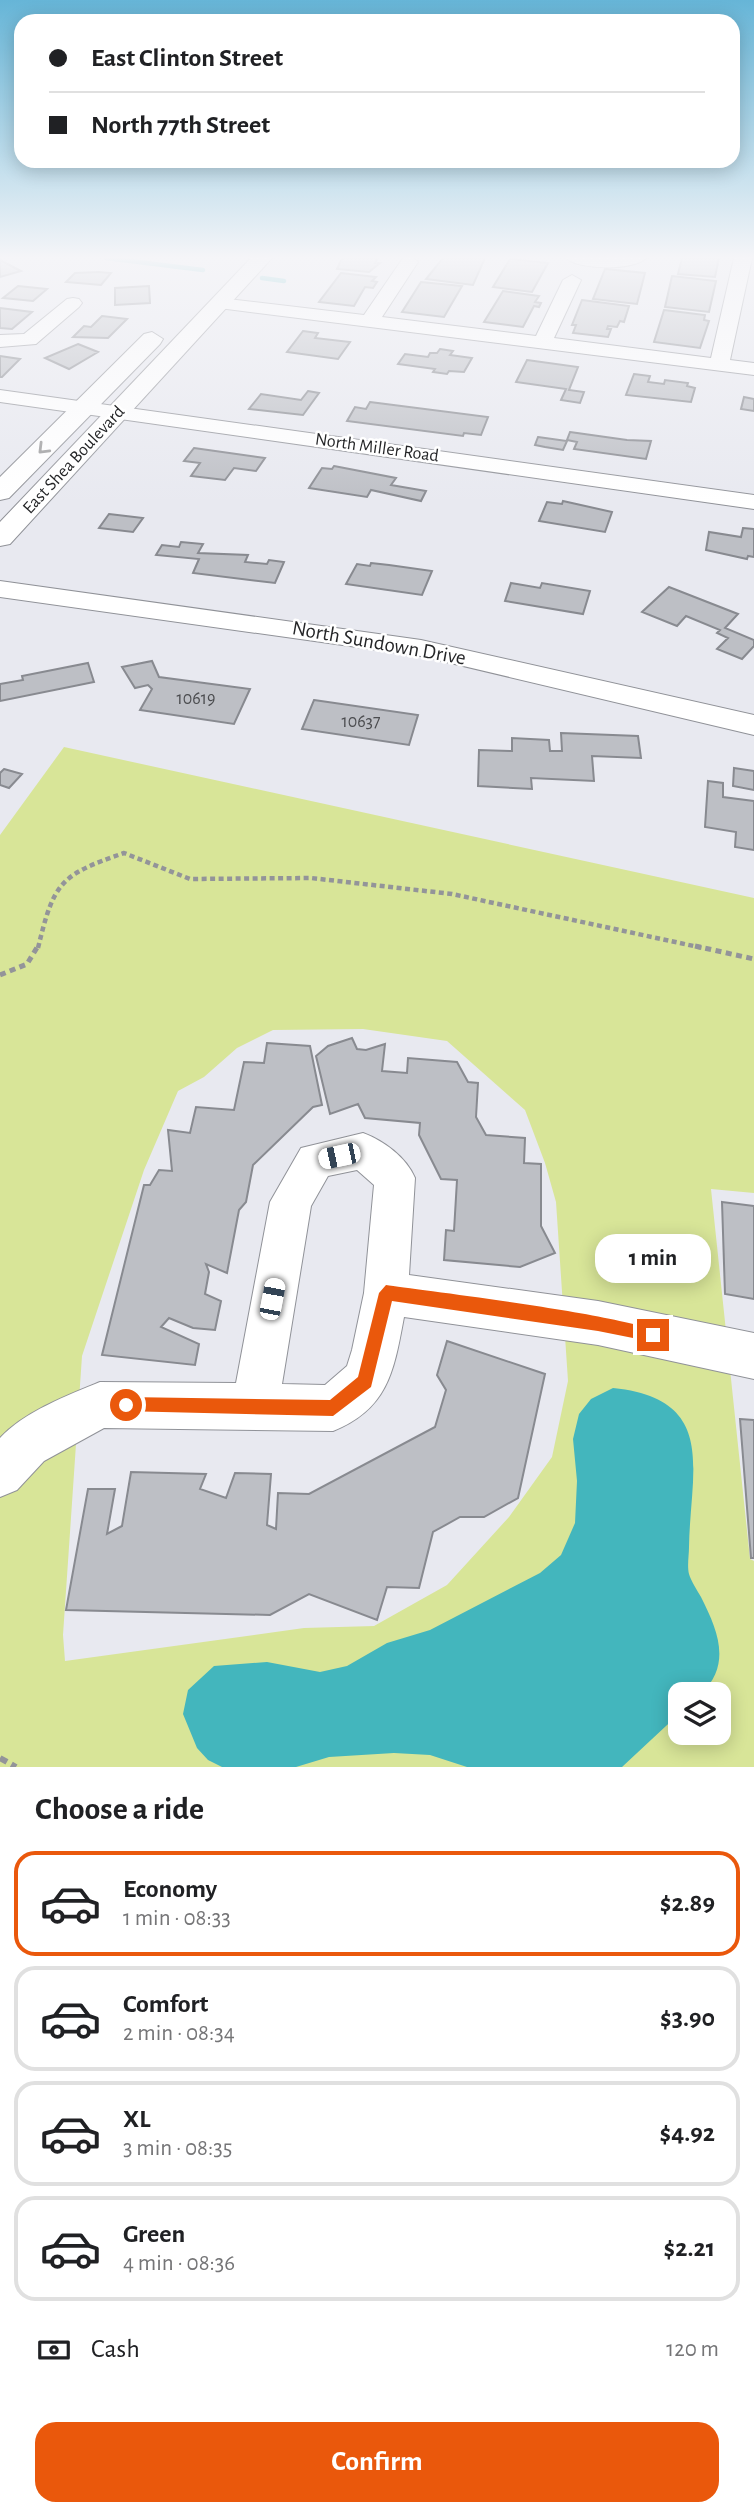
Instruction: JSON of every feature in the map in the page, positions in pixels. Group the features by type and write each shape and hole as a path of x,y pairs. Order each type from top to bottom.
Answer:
{"main road":[{"name":"East Shea Boulevard","path":"0,492 151,340"},
{"name":"East Shea Boulevard","path":"0,538 185,340"}],"street":[{"path":"529,340 754,369"},
{"path":"719,365 726,340"},
{"name":"North Miller Road","path":"0,396 754,502"},
{"name":"North Sundown Drive","path":"0,589 306,629 421,648 754,725"},
{"path":"0,1473 27,1444 100,1405 333,1408 365,1381 386,1293 395,1178 363,1151 315,1161 291,1202 272,1299 256,1406"},
{"path":"386,1293 598,1323 754,1356"}],"path":[{"path":"0,975 27,964 37,951 48,903 62,884 81,869 124,853 138,856 190,879 311,878 428,891 754,959"},
{"path":"0,1758 16,1767"}],"green space":[{"path":"64,747 754,898 754,1193 711,1189 750,1559 754,1561 754,1767 0,1767 0,835","holes":["363,1029 447,1041 525,1110 556,1202 568,1381 552,1457 509,1517 447,1585 374,1626 304,1628 65,1661 63,1635 82,1356 144,1170 178,1091 204,1077 237,1048 273,1030"]}],"water":[{"path":"613,1388 647,1395 670,1407 684,1423 691,1443 693,1466 688,1571 713,1622 719,1647 719,1659 711,1682 668,1682 668,1724 622,1767 467,1767 430,1755 394,1753 329,1757 296,1767 222,1767 208,1760 197,1748 183,1714 188,1690 214,1666 267,1662 320,1672 347,1666 387,1643 430,1630 540,1573 561,1555 575,1523 577,1481 573,1439 579,1414 591,1399"}],"building":[{"path":"296,340 350,342 338,359 287,352"},
{"path":"654,340 703,340 700,348"},
{"path":"78,344 98,352 69,369 45,358"},
{"path":"440,349 453,351 450,355 472,358 464,372 449,371 447,374 433,372 435,369 398,364 405,354 428,357 430,353 437,353"},
{"path":"0,356 20,359 2,377 0,377"},
{"path":"527,360 578,367 569,390 584,392 580,403 561,400 566,389 516,382"},
{"path":"634,374 650,376 648,382 664,384 665,380 688,383 687,386 695,388 691,402 626,395"},
{"path":"308,391 319,393 303,415 249,409 261,394 301,400"},
{"path":"744,397 754,399 754,411 741,409"},
{"path":"370,402 488,417 481,435 464,433 463,436 347,421 355,407 366,409"},
{"path":"570,432 651,441 646,459 574,449 577,442 567,440"},
{"path":"538,437 567,441 563,450 535,445"},
{"path":"194,448 265,458 256,471 234,468 225,480 191,476 200,463 184,461"},
{"path":"334,466 396,478 391,485 426,491 421,501 371,490 367,497 309,488 322,468 332,469"},
{"path":"563,501 612,512 605,532 539,521 547,502 562,504"},
{"path":"109,514 143,518 133,532 99,528"},
{"path":"743,528 754,529 754,557 748,556 747,559 706,550 709,532 741,537"},
{"path":"181,542 203,544 198,553 248,555 245,562 284,562 275,583 193,573 199,559 156,555 162,545 179,547"},
{"path":"371,563 432,571 422,595 346,584 357,564 370,566"},
{"path":"511,583 540,588 542,583 590,591 583,614 505,601"},
{"path":"669,587 738,614 725,628 754,640 754,646 742,659 717,649 728,638 717,633 720,630 686,616 677,626 642,612"},
{"path":"152,661 159,677 250,689 234,724 140,710 152,689 148,685 135,688 122,667"},
{"path":"88,663 94,682 0,701 0,684 23,680 22,676"},
{"path":"314,700 418,715 409,745 302,729"},
{"path":"561,733 638,736 641,758 592,756 594,781 531,778 532,789 478,786 479,750 512,751 512,738 549,740 550,751 562,751"},
{"path":"734,768 754,771 754,790 733,786"},
{"path":"4,769 22,774 9,788 0,785 0,773"},
{"path":"708,781 723,783 723,797 754,801 754,850 735,847 736,832 705,827"},
{"path":"352,1038 357,1049 366,1050 385,1044 382,1071 407,1073 408,1058 457,1062 468,1082 478,1083 476,1117 486,1135 525,1138 524,1163 541,1164 541,1226 555,1253 520,1267 444,1260 446,1230 454,1231 457,1180 441,1179 419,1135 420,1123 365,1118 358,1104 330,1114 316,1056 328,1046"},
{"path":"267,1043 310,1046 322,1105 313,1107 253,1165 246,1202 239,1210 227,1273 206,1264 209,1272 205,1294 221,1301 215,1330 193,1328 169,1318 161,1327 199,1344 195,1365 102,1355 144,1185 150,1185 159,1170 172,1171 168,1130 190,1133 196,1107 234,1110 244,1062 264,1063"},
{"path":"722,1202 754,1206 754,1299 725,1294"},
{"path":"447,1341 545,1374 518,1498 484,1517 460,1517 433,1532 419,1588 387,1587 377,1620 309,1594 270,1615 66,1610 88,1489 115,1489 107,1534 122,1526 131,1472 206,1474 200,1489 226,1498 235,1473 271,1474 267,1525 276,1529 278,1493 309,1494 435,1427 446,1390 437,1375"},
{"path":"740,1419 754,1420 754,1558 751,1558"}],"route":[{"path":"126,1405 333,1408 365,1381 375,1350 386,1293 598,1323 653,1335"}]}
